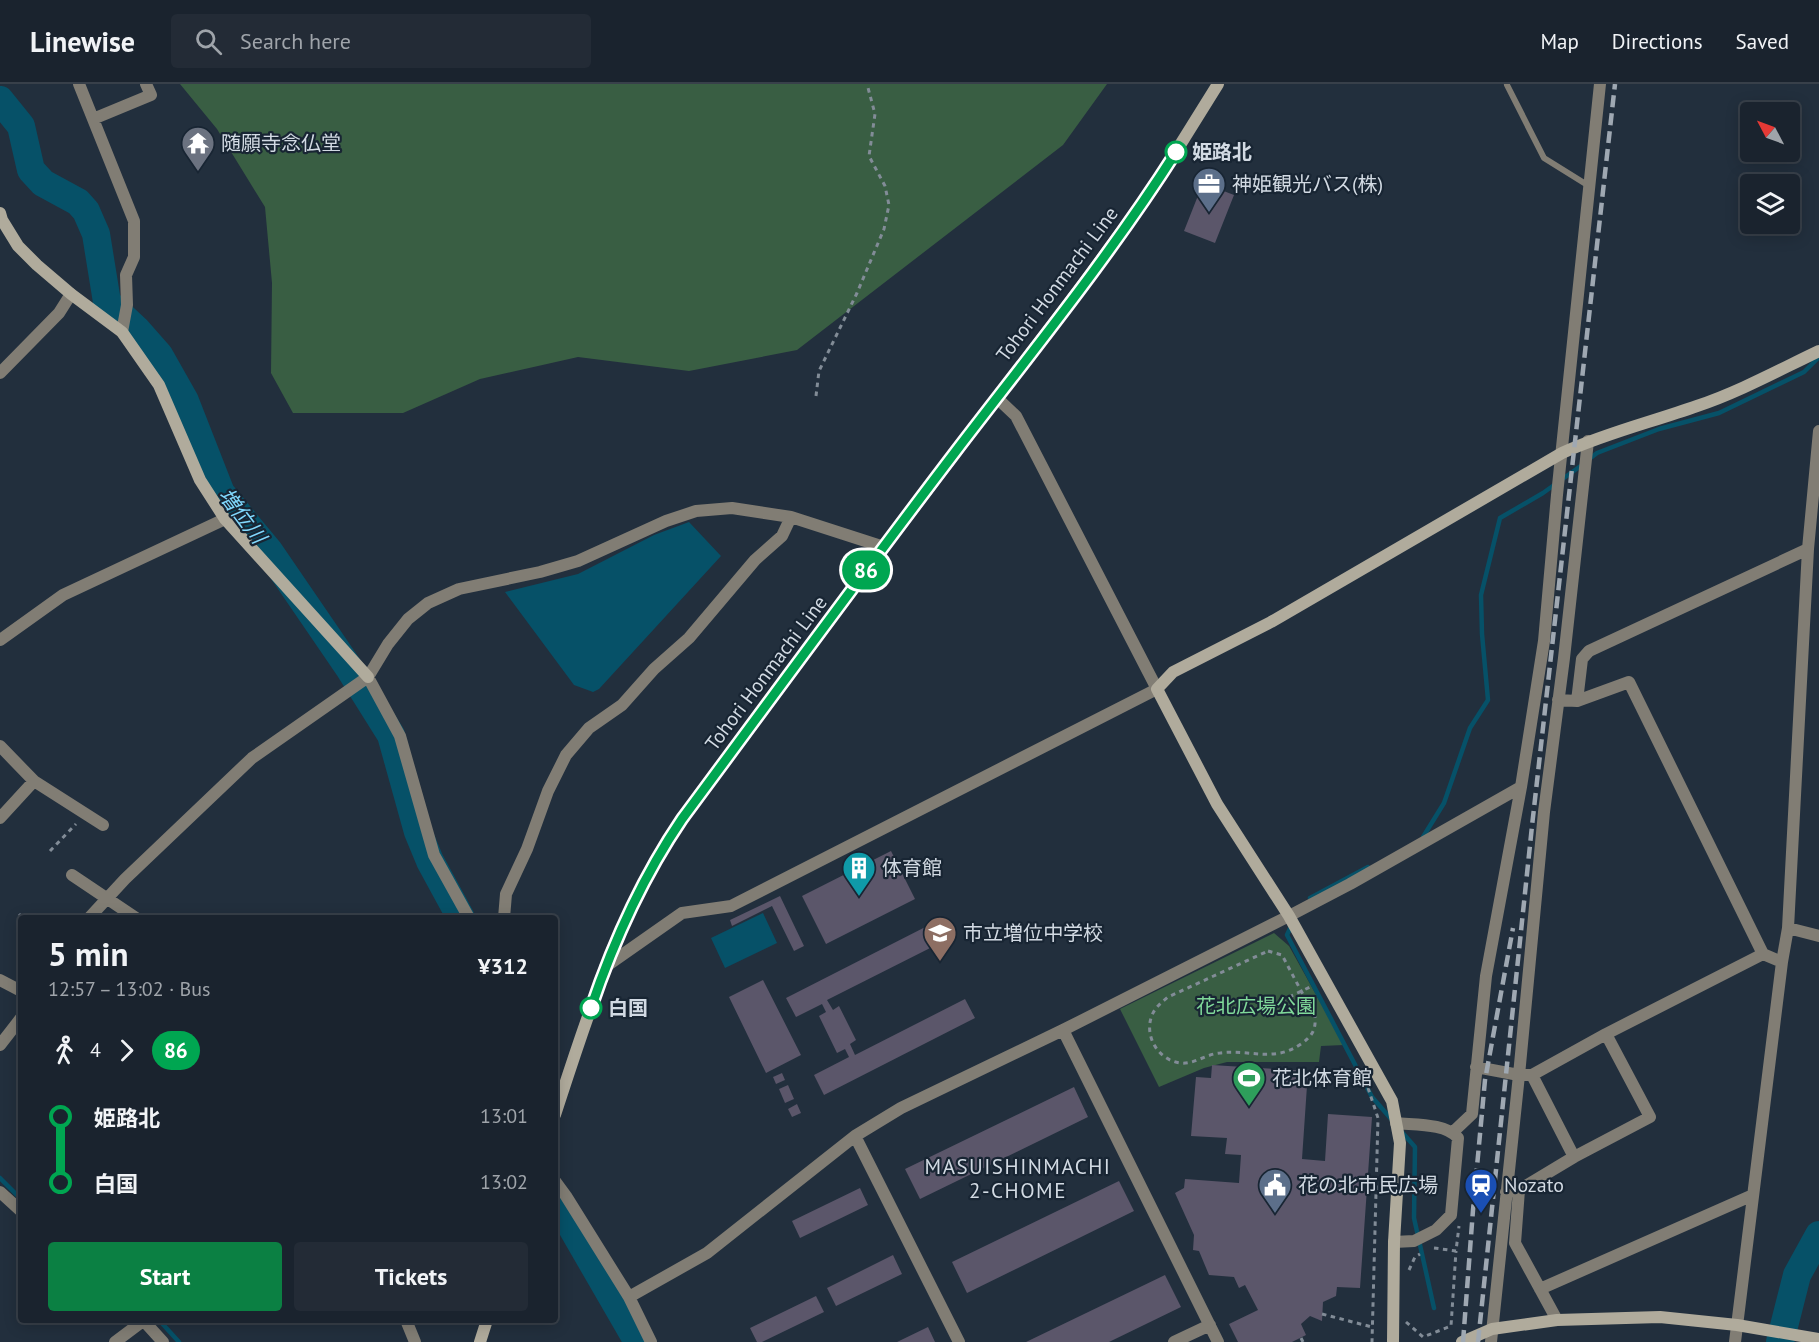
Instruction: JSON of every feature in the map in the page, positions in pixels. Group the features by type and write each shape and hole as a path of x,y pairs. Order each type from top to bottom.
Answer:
{"street":[{"path":"79,84 134,221 134,257 126,275 127,305 122,332"},
{"path":"93,119 151,95 146,84"},
{"name":"Tohori Honmachi Line","path":"558,1103 604,967 641,886 665,844 1152,190 1218,84"},
{"path":"1453,1132 1472,1114 1486,976 1521,787 1544,641 1600,84"},
{"path":"0,213 18,246 71,294 122,332 159,385 200,480 225,519 368,677 400,736 434,855 467,915"},
{"path":"0,373 59,313 71,294"},
{"path":"604,967 682,913 731,906 1157,689 1173,672 1271,622 1562,453 1588,441 1700,405 1819,351"},
{"path":"997,398 1016,416 1217,804 1289,916 1392,1101 1400,1143 1394,1242 1393,1342"},
{"path":"1735,1342 1788,928 1808,549 1819,430"},
{"path":"1491,1342 1513,1191 1525,1075 1544,812 1588,441"},
{"path":"92,915 124,879 252,758 368,677 388,644 408,619 428,603 459,589 540,572 578,561 666,521 696,511 732,508 791,517 884,547"},
{"path":"504,915 506,894 527,849 548,791 566,755 589,728 622,705 654,669 689,638 755,560 782,536 791,517"},
{"path":"0,640 63,595 225,519"},
{"path":"1577,701 1582,659 1589,651 1808,549"},
{"path":"1558,700 1577,701 1629,682 1763,954 1782,963"},
{"path":"0,746 34,781 103,825"},
{"path":"0,818 34,781"},
{"path":"629,1297 707,1253 855,1136 901,1108 1063,1030 1289,916 1521,787"},
{"path":"72,874 132,915"},
{"path":"1788,928 1819,936"},
{"path":"1476,1067 1525,1075 1763,954"},
{"path":"0,980 18,989"},
{"path":"0,1045 18,1022"},
{"path":"1063,1030 1218,1342"},
{"path":"1513,1191 1650,1117 1606,1034"},
{"path":"1525,1075 1574,1157"},
{"path":"1394,1242 1414,1241 1436,1230 1451,1215 1458,1138 1453,1132 1396,1123"},
{"path":"855,1136 959,1342"},
{"path":"558,1186 629,1297 651,1342"},
{"path":"1513,1191 1515,1243 1557,1320"},
{"path":"0,1192 18,1208"},
{"path":"1540,1289 1753,1195"},
{"path":"1462,1342 1492,1329 1557,1320 1660,1317 1737,1325 1819,1339"},
{"path":"115,1342 140,1323"},
{"path":"145,1323 163,1342"},
{"path":"407,1323 416,1342"},
{"path":"480,1342 486,1323"},
{"path":"1174,1342 1210,1325"}],"lane":[{"path":"1507,84 1544,158 1590,186"}],"path":[{"path":"816,396 819,371 857,293 884,229 889,205 885,186 869,156 875,114 867,84"},
{"path":"50,851 85,814"},
{"path":"1268,951 1282,955 1301,991 1315,1017 1316,1028 1304,1042 1292,1050 1262,1055 1221,1053 1181,1064 1159,1053 1153,1045 1149,1028 1150,1018 1156,1008 1168,997 1268,951"},
{"path":"1281,1001 1314,985"},
{"path":"1367,1085 1378,1118 1372,1342"},
{"path":"1406,1321 1423,1337 1451,1326 1460,1218"},
{"path":"1432,1248 1456,1251"},
{"path":"1408,1278 1409,1267 1415,1257 1424,1252"},
{"path":"1322,1314 1372,1327"}],"green space":[{"path":"180,84 1107,84 1063,145 797,350 689,371 578,357 480,379 403,413 293,413 271,373 272,283 265,207 217,129"},
{"name":"花北広場公園","path":"1274,933 1289,946 1344,1045 1321,1046 1319,1062 1227,1062 1204,1068 1159,1087 1120,1009"}],"water":[{"path":"689,522 721,556 599,689 593,692 574,685 505,592 578,574 654,535"},
{"path":"763,913 777,943 725,968 711,938"}],"building":[{"name":"神姫観光バス(株)","path":"1203,183 1234,195 1215,243 1184,231"},
{"name":"体育館","path":"891,851 915,899 826,944 802,896"},
{"path":"780,896 804,946 794,951 772,906 732,926 730,920"},
{"path":"941,919 950,938 827,1000 833,1010 839,1006 856,1040 850,1044 855,1055 965,999 975,1018 824,1095 814,1075 849,1057 845,1049 837,1053 819,1016 826,1012 822,1004 796,1017 786,998"},
{"path":"763,980 801,1055 766,1073 729,997"},
{"name":"花の北市民広場","path":"1212,1065 1308,1071 1302,1159 1325,1161 1328,1114 1372,1117 1360,1288 1337,1287 1336,1296 1323,1302 1322,1321 1310,1316 1301,1324 1306,1335 1292,1342 1238,1342 1229,1324 1258,1310 1245,1285 1239,1288 1234,1277 1209,1275 1199,1251 1193,1250 1194,1235 1175,1193 1184,1188 1185,1179 1239,1183 1241,1155 1225,1154 1227,1138 1191,1136 1196,1077 1211,1078"},
{"path":"782,1073 785,1080 776,1084 773,1077"},
{"path":"788,1085 794,1099 785,1103 779,1089"},
{"path":"1074,1087 1088,1117 920,1199 905,1169"},
{"path":"797,1104 801,1113 792,1117 788,1109"},
{"path":"1119,1181 1134,1211 967,1293 952,1262"},
{"path":"860,1188 868,1205 800,1238 792,1221"},
{"path":"893,1255 902,1274 836,1306 827,1288"},
{"path":"1165,1275 1181,1307 1109,1342 1026,1342"},
{"path":"816,1296 824,1312 762,1342 757,1342 750,1328"},
{"path":"928,1327 935,1342 897,1342"}],"waterway":[{"name":"増位川","path":"0,100 21,126 31,170 43,183 78,202 86,211 96,234 107,302 137,330 159,355 185,401 221,493 269,551 349,668 391,735 418,832 430,861 459,915"},
{"path":"1588,460 1597,453 1659,429 1719,413 1804,372 1819,357"},
{"path":"1423,837 1444,803 1470,728 1488,700 1481,595 1500,518 1543,493 1582,465"},
{"path":"1310,898 1368,867"},
{"path":"1292,924 1287,935 1372,1097 1392,1120"},
{"path":"1401,1131 1415,1147 1414,1218 1434,1308"},
{"path":"0,1178 18,1196"},
{"path":"560,1207 638,1342"},
{"path":"1780,1342 1797,1275 1819,1235"},
{"path":"162,1323 179,1342"}],"railway":[{"path":"1478,1342 1532,826 1615,84"},
{"path":"1463,1342 1485,1080 1513,928"}],"bus line":[{"name":"86","path":"591,1008 604,967 622,924 660,852 682,819 1078,291 1152,190 1176,152"}],"place":[{"name":"姫路北","path":"1176,152"},
{"name":"随願寺念仏堂","path":"198,172"},
{"name":"神姫観光バス(株)","path":"1209,213"},
{"name":"体育館","path":"859,897"},
{"name":"市立増位中学校","path":"940,962"},
{"name":"白国","path":"591,1008"},
{"name":"花北体育館","path":"1249,1107"},
{"name":"花の北市民広場","path":"1275,1214"},
{"name":"Nozato","path":"1481,1214"}],"district":[{"name":"MASUISHINMACHI 2-CHOME","path":"1018,1179"}]}
